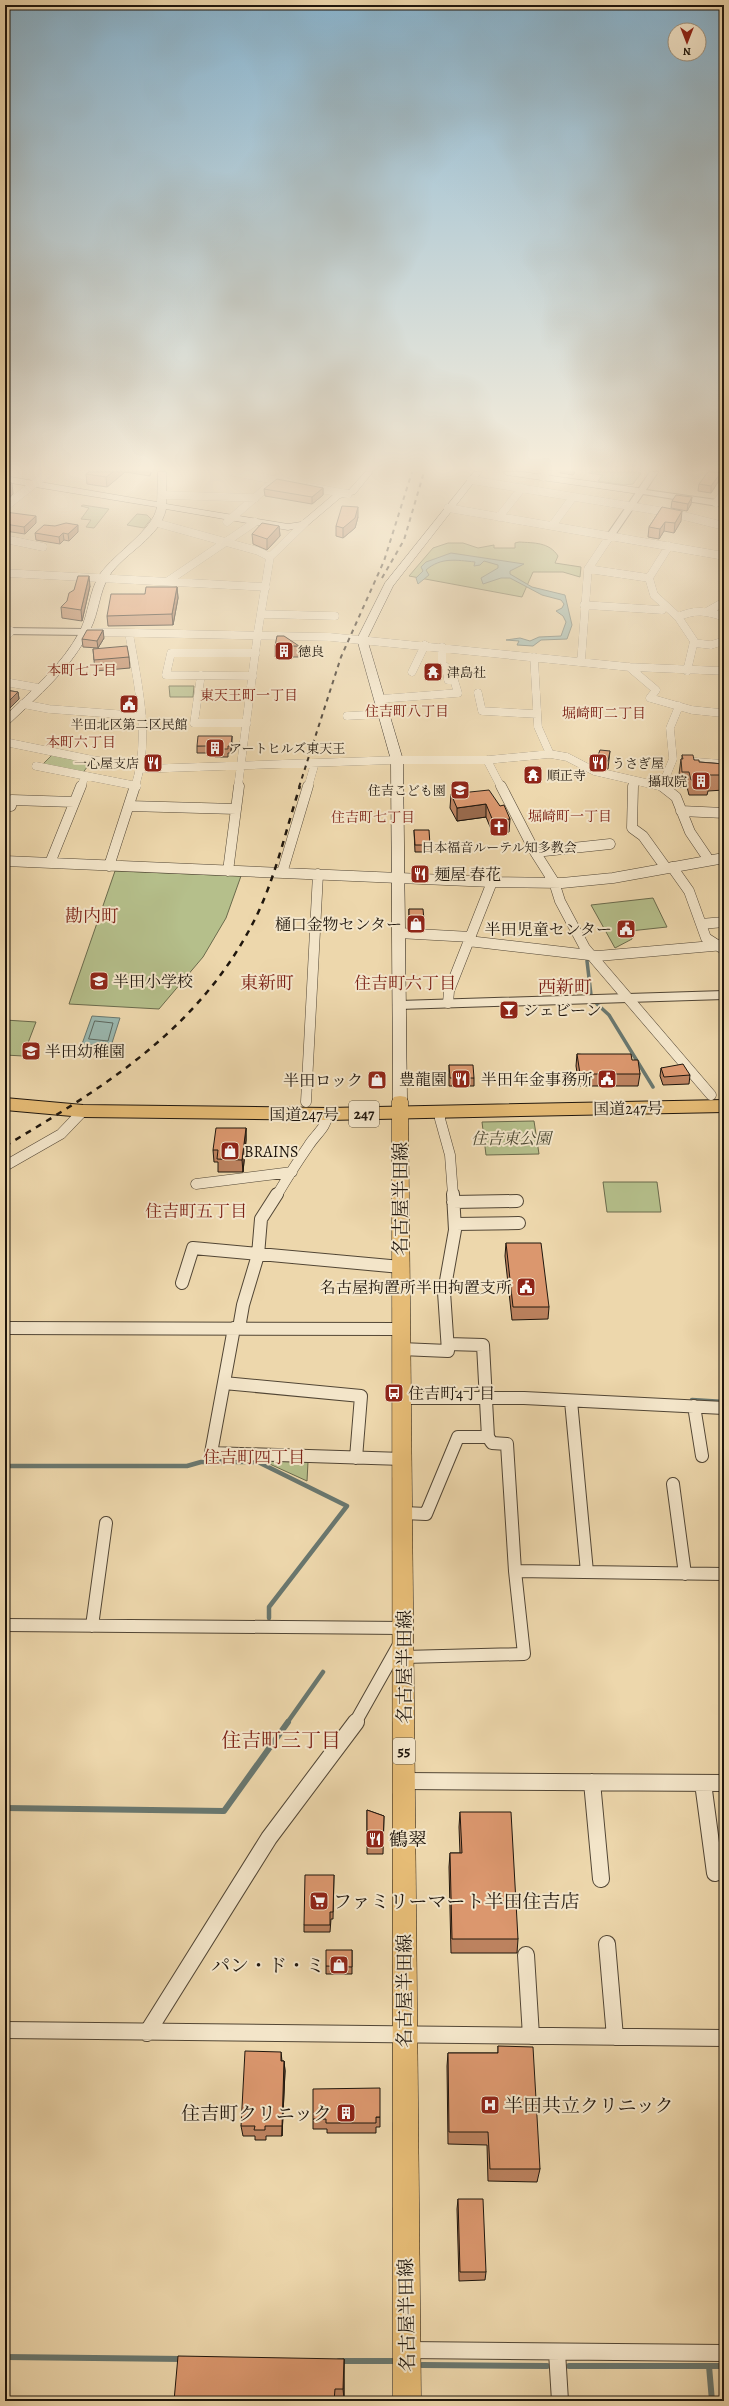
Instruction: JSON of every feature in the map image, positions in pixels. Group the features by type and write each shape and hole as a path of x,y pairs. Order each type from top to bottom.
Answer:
{"highway":[{"name":"国道247号","path":"5,1093 121,1100 306,1102 400,1107 440,1111 724,1106"},
{"name":"国道247号","path":"5,1104 83,1111 328,1114 400,1107 717,1095"}],"main road":[{"path":"5,722 64,662 85,632 101,584"},
{"path":"389,584 362,639 397,760 400,1107"},
{"name":"名古屋半田線","path":"400,1107 400,1267 404,1513 404,2034 407,2401"}],"street":[{"path":"222,584 266,587 258,634 228,871"},
{"path":"581,662 586,584"},
{"path":"651,584 654,595 678,617 688,629 694,643 687,670"},
{"path":"708,611 724,602"},
{"path":"584,605 662,610"},
{"path":"678,617 688,611 708,611 724,617"},
{"path":"261,614 335,616"},
{"path":"7,633 85,632 258,634 362,639 629,667 724,671"},
{"path":"109,866 137,786 141,768 142,704 129,633"},
{"path":"694,643 706,645 724,642"},
{"path":"412,672 425,645"},
{"path":"380,699 458,693 456,683 454,680 448,680 446,667 442,664 442,647"},
{"path":"253,676 166,675 171,653 256,653"},
{"path":"534,657 537,714 540,733 550,754"},
{"path":"629,667 656,690 650,698 692,710 721,713 724,717"},
{"path":"201,675 194,723 247,723"},
{"path":"5,682 39,688"},
{"path":"478,693 482,711 537,714"},
{"path":"198,696 250,697"},
{"path":"23,704 49,709 142,716"},
{"path":"664,788 673,760 668,727 670,719 679,706"},
{"path":"347,716 384,714"},
{"path":"5,742 141,768 397,760 487,760 550,754 567,757 594,771 634,785 664,788 676,797 690,832 709,860"},
{"path":"52,751 36,766 137,786"},
{"path":"487,760 535,852 554,882 560,901 590,956 625,998 717,1095"},
{"path":"673,760 724,764"},
{"path":"282,873 315,763"},
{"path":"50,863 85,776"},
{"path":"634,785 632,828 642,836 689,891 707,940 722,947"},
{"path":"5,805 11,806 12,800 74,802"},
{"path":"129,806 236,809"},
{"path":"681,811 724,813"},
{"path":"535,852 610,844"},
{"path":"5,861 492,882 554,882 613,878 724,858"},
{"path":"306,1102 318,874"},
{"path":"448,1003 449,991 492,882"},
{"path":"701,924 724,922"},
{"path":"398,933 469,939 590,956 722,947"},
{"path":"399,1005 724,995"},
{"path":"5,1166 61,1134 83,1111"},
{"path":"5,1328 237,1328 401,1339 448,1351 444,1292 455,1224 449,1144 442,1125 440,1111"},
{"path":"328,1114 327,1121 321,1131 310,1143 261,1219 258,1255 243,1305 224,1383 211,1454 403,1459"},
{"path":"196,1184 292,1172"},
{"path":"453,1202 517,1201"},
{"path":"455,1224 519,1223"},
{"path":"182,1283 193,1248 400,1267"},
{"path":"5,1625 92,1626 404,1640 524,1654 515,1571 507,1444 492,1443 488,1437 483,1345 448,1344"},
{"path":"224,1383 361,1396 356,1458"},
{"path":"403,1398 571,1401 724,1408"},
{"path":"571,1401 586,1572"},
{"path":"694,1406 702,1456"},
{"path":"404,1513 426,1514 458,1437 488,1437"},
{"path":"673,1484 685,1574"},
{"path":"92,1626 106,1523"},
{"path":"515,1571 724,1574"},
{"path":"146,2033 269,1838 354,1725 404,1640"},
{"path":"404,1781 724,1783"},
{"path":"592,1782 601,1879"},
{"path":"703,1783 715,1873"},
{"path":"607,1944 615,2037"},
{"path":"526,1955 531,2036"},
{"path":"5,2030 146,2033 404,2034 724,2038"},
{"path":"407,2350 724,2353"},
{"path":"557,2352 560,2401"}],"green space":[{"path":"454,584 528,584 522,597"},
{"path":"169,686 194,686 193,697 170,697"},
{"path":"52,755 90,763 82,774 41,766"},
{"path":"115,871 241,876 226,918 203,957 159,1009 69,1004"},
{"path":"653,898 667,927 630,931 632,939 615,948 591,905"},
{"path":"5,1020 36,1022 23,1056 5,1055"},
{"name":"住吉東公園","path":"534,1121 539,1154 486,1155 482,1122"},
{"path":"603,1182 657,1182 661,1212 607,1212"},
{"path":"263,1461 308,1462 307,1481"}],"water":[{"path":"522,584 527,584 532,587 565,595 572,625 567,639 541,640 533,646 517,645 519,641 506,640 520,638 530,641 539,637 561,636 566,622 563,616 556,611 562,608 564,604 561,600 542,595"},
{"path":"92,1016 120,1018 111,1046 82,1044"}],"building":[{"path":"76,584 87,584 81,610 61,607 67,601 69,593 74,590"},
{"path":"146,587 177,587 172,614 107,616 111,594 145,594"},
{"path":"87,630 103,630 97,641 82,639"},
{"path":"277,636 284,636 299,646 275,646"},
{"path":"127,646 129,657 94,660 93,649"},
{"path":"5,690 18,692 8,702 5,701"},
{"path":"198,736 232,736 231,746 228,746 228,749 214,749 214,746 197,746"},
{"path":"600,750 610,751 608,761 597,758"},
{"path":"682,755 693,755 694,760 699,760 699,762 724,764 724,775 708,775 709,780 691,780 689,772 682,772"},
{"path":"489,790 500,806 504,805 510,819 493,821 486,804 457,808 451,794"},
{"path":"414,830 429,830 430,845 415,845"},
{"path":"409,909 423,909 424,920 409,919"},
{"path":"577,1054 631,1054 632,1060 638,1060 640,1074 580,1074"},
{"path":"683,1064 690,1075 664,1077 661,1068"},
{"path":"449,1065 473,1065 474,1078 450,1078"},
{"path":"216,1128 246,1128 242,1160 217,1159 218,1150 213,1150"},
{"name":"名古屋拘置所半田拘置支所","path":"506,1243 541,1243 549,1307 513,1307"},
{"name":"鶴翠","path":"367,1810 384,1816 383,1847 367,1846"},
{"path":"460,1812 511,1812 518,1939 452,1939 450,1853 462,1853"},
{"name":"ファミリーマート半田住吉店","path":"305,1875 334,1875 333,1912 330,1912 330,1925 304,1925"},
{"path":"326,1950 352,1950 352,1967 326,1966"},
{"name":"半田共立クリニック","path":"498,2046 533,2047 540,2169 490,2169 488,2132 449,2132 448,2053 498,2053"},
{"path":"245,2051 281,2052 281,2061 284,2061 282,2126 265,2126 265,2130 254,2130 255,2126 241,2126"},
{"name":"住吉町クリニック","path":"380,2088 380,2117 376,2117 376,2123 326,2123 326,2119 313,2119 313,2089"},
{"path":"458,2199 483,2199 486,2272 460,2272"},
{"path":"178,2356 344,2359 343,2389 335,2389 334,2401 174,2401"}],"waterway":[{"path":"587,961 591,995"},
{"path":"597,1004 609,1015 653,1087"},
{"path":"692,1400 724,1402"},
{"path":"5,1466 187,1466 201,1462 258,1462 347,1506 269,1607 269,1618"},
{"path":"287,1723 323,1672"},
{"path":"5,1808 224,1811 288,1722"},
{"path":"5,2357 183,2359"},
{"path":"339,2361 393,2361"},
{"path":"422,2365 547,2366"},
{"path":"569,2366 709,2366"},
{"path":"709,2366 724,2366"},
{"path":"709,2366 712,2401"}],"railway":[{"path":"299,787 341,657 374,584"},
{"path":"5,1146 79,1101 147,1052 178,1024 206,993 232,959 254,921 274,872 300,786"}],"place":[{"name":"徳良","path":"284,651"},
{"name":"津島社","path":"433,672"},
{"name":"半田北区第二区民館","path":"129,704"},
{"name":"アートヒルズ東天王","path":"215,748"},
{"name":"一心屋支店","path":"153,763"},
{"name":"うさぎ屋","path":"598,763"},
{"name":"順正寺","path":"533,775"},
{"name":"攝取院","path":"701,781"},
{"name":"住吉こども園","path":"460,790"},
{"name":"日本福音ルーテル知多教会","path":"499,827"},
{"name":"麺屋 春花","path":"420,874"},
{"name":"樋口金物センター","path":"416,924"},
{"name":"半田児童センター","path":"626,929"},
{"name":"半田小学校","path":"99,981"},
{"name":"シェビーン","path":"509,1010"},
{"name":"半田幼稚園","path":"31,1051"},
{"name":"豊龍園","path":"461,1079"},
{"name":"半田年金事務所","path":"607,1079"},
{"name":"半田ロック","path":"377,1080"},
{"name":"BRAINS","path":"230,1151"},
{"name":"名古屋拘置所半田拘置支所","path":"526,1287"},
{"name":"住吉町4丁目","path":"394,1393"},
{"name":"鶴翠","path":"375,1839"},
{"name":"ファミリーマート半田住吉店","path":"319,1901"},
{"name":"パン・ド・ミ","path":"339,1965"},
{"name":"半田共立クリニック","path":"490,2105"},
{"name":"住吉町クリニック","path":"346,2113"}],"district":[{"name":"本町七丁目","path":"82,670"},
{"name":"東天王町一丁目","path":"249,695"},
{"name":"住吉町八丁目","path":"407,711"},
{"name":"堀崎町二丁目","path":"604,713"},
{"name":"本町六丁目","path":"81,742"},
{"name":"堀崎町一丁目","path":"570,816"},
{"name":"住吉町七丁目","path":"373,817"},
{"name":"勘内町","path":"92,916"},
{"name":"東新町","path":"267,983"},
{"name":"住吉町六丁目","path":"405,983"},
{"name":"西新町","path":"565,987"},
{"name":"住吉町五丁目","path":"196,1211"},
{"name":"住吉町四丁目","path":"254,1457"},
{"name":"住吉町三丁目","path":"281,1740"}]}
